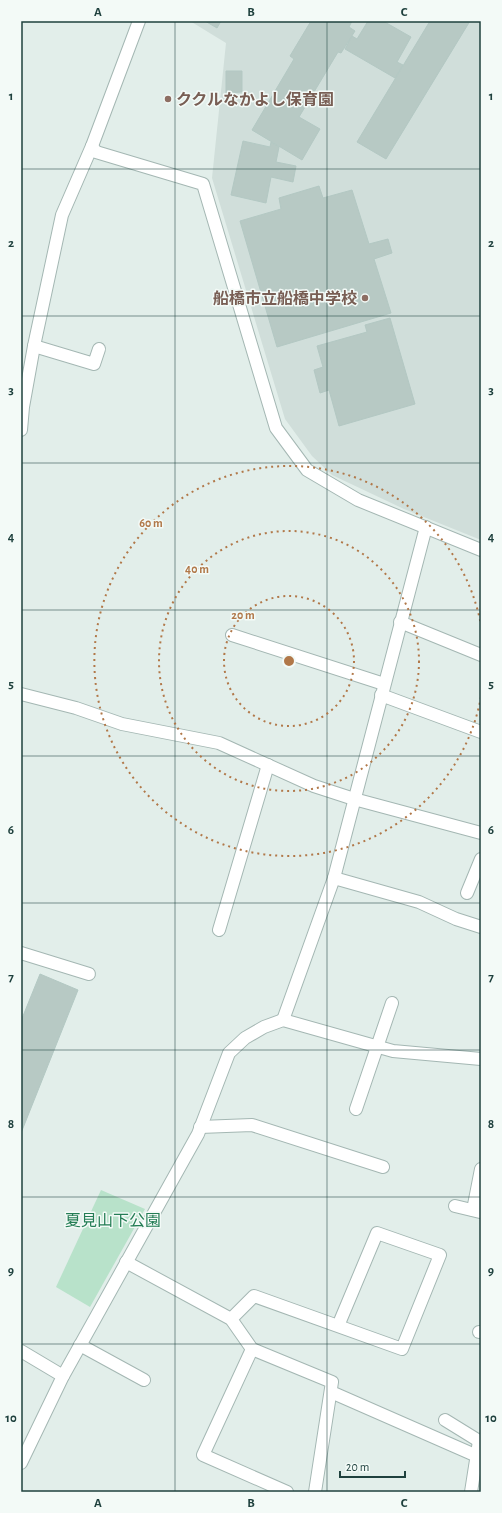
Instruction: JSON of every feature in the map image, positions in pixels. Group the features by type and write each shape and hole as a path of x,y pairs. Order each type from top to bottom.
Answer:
{"street":[{"path":"21,430 23,406 34,346 62,215 92,146 139,21"},
{"path":"92,146 96,152 203,184 276,428 307,470 358,500 426,526 481,550"},
{"path":"34,346 94,364 99,350"},
{"path":"283,1020 334,878 426,526"},
{"path":"400,622 481,655"},
{"path":"232,635 382,690 481,732"},
{"path":"21,694 76,708 122,724 219,744 314,786 354,799 481,832"},
{"path":"219,930 268,765"},
{"path":"467,893 481,859"},
{"path":"334,878 419,902 456,919 481,927"},
{"path":"21,953 89,974"},
{"path":"356,1109 392,1003"},
{"path":"21,1463 63,1376 198,1134 229,1053 245,1038 264,1027 283,1020 393,1051 481,1059"},
{"path":"200,1127 252,1125 383,1167"},
{"path":"455,1206 477,1211 481,1169"},
{"path":"231,1319 254,1296 402,1349 440,1255 377,1233 338,1326"},
{"path":"126,1262 231,1319 252,1349 332,1382 315,1492"},
{"path":"80,1345 144,1380"},
{"path":"252,1349 203,1455 288,1492"},
{"path":"21,1351 63,1376"},
{"path":"331,1392 477,1456"},
{"path":"445,1420 480,1441 471,1492"}],"shaded area":[{"name":"船橋市立船橋中学校","path":"190,21 481,21 481,540 404,509 332,475 312,456 285,419 212,178 226,43"}],"green space":[{"name":"夏見山下公園","path":"101,1190 145,1209 90,1307 56,1287"}],"building":[{"path":"205,21 221,21 217,28"},
{"path":"311,21 352,21 349,27 355,31 341,53 338,52 299,117 320,129 302,160 252,130 294,59 290,56"},
{"path":"368,21 383,21 411,37 397,62 403,65 395,78 345,49 352,36 357,39"},
{"path":"430,21 470,21 386,159 357,142"},
{"path":"226,71 242,71 242,92 226,93"},
{"path":"243,141 270,147 271,142 279,147 276,162 296,166 293,182 271,177 266,203 231,195"},
{"path":"319,186 323,198 352,190 369,244 388,239 392,253 374,259 391,313 277,347 240,221 281,209 279,198"},
{"path":"390,318 415,404 339,426 329,390 320,393 314,370 323,367 317,346 367,332 365,325"},
{"path":"40,974 78,990 21,1133 21,1021"}],"place":[{"name":"ククルなかよし保育園","path":"168,99"},
{"name":"船橋市立船橋中学校","path":"365,298"}]}
